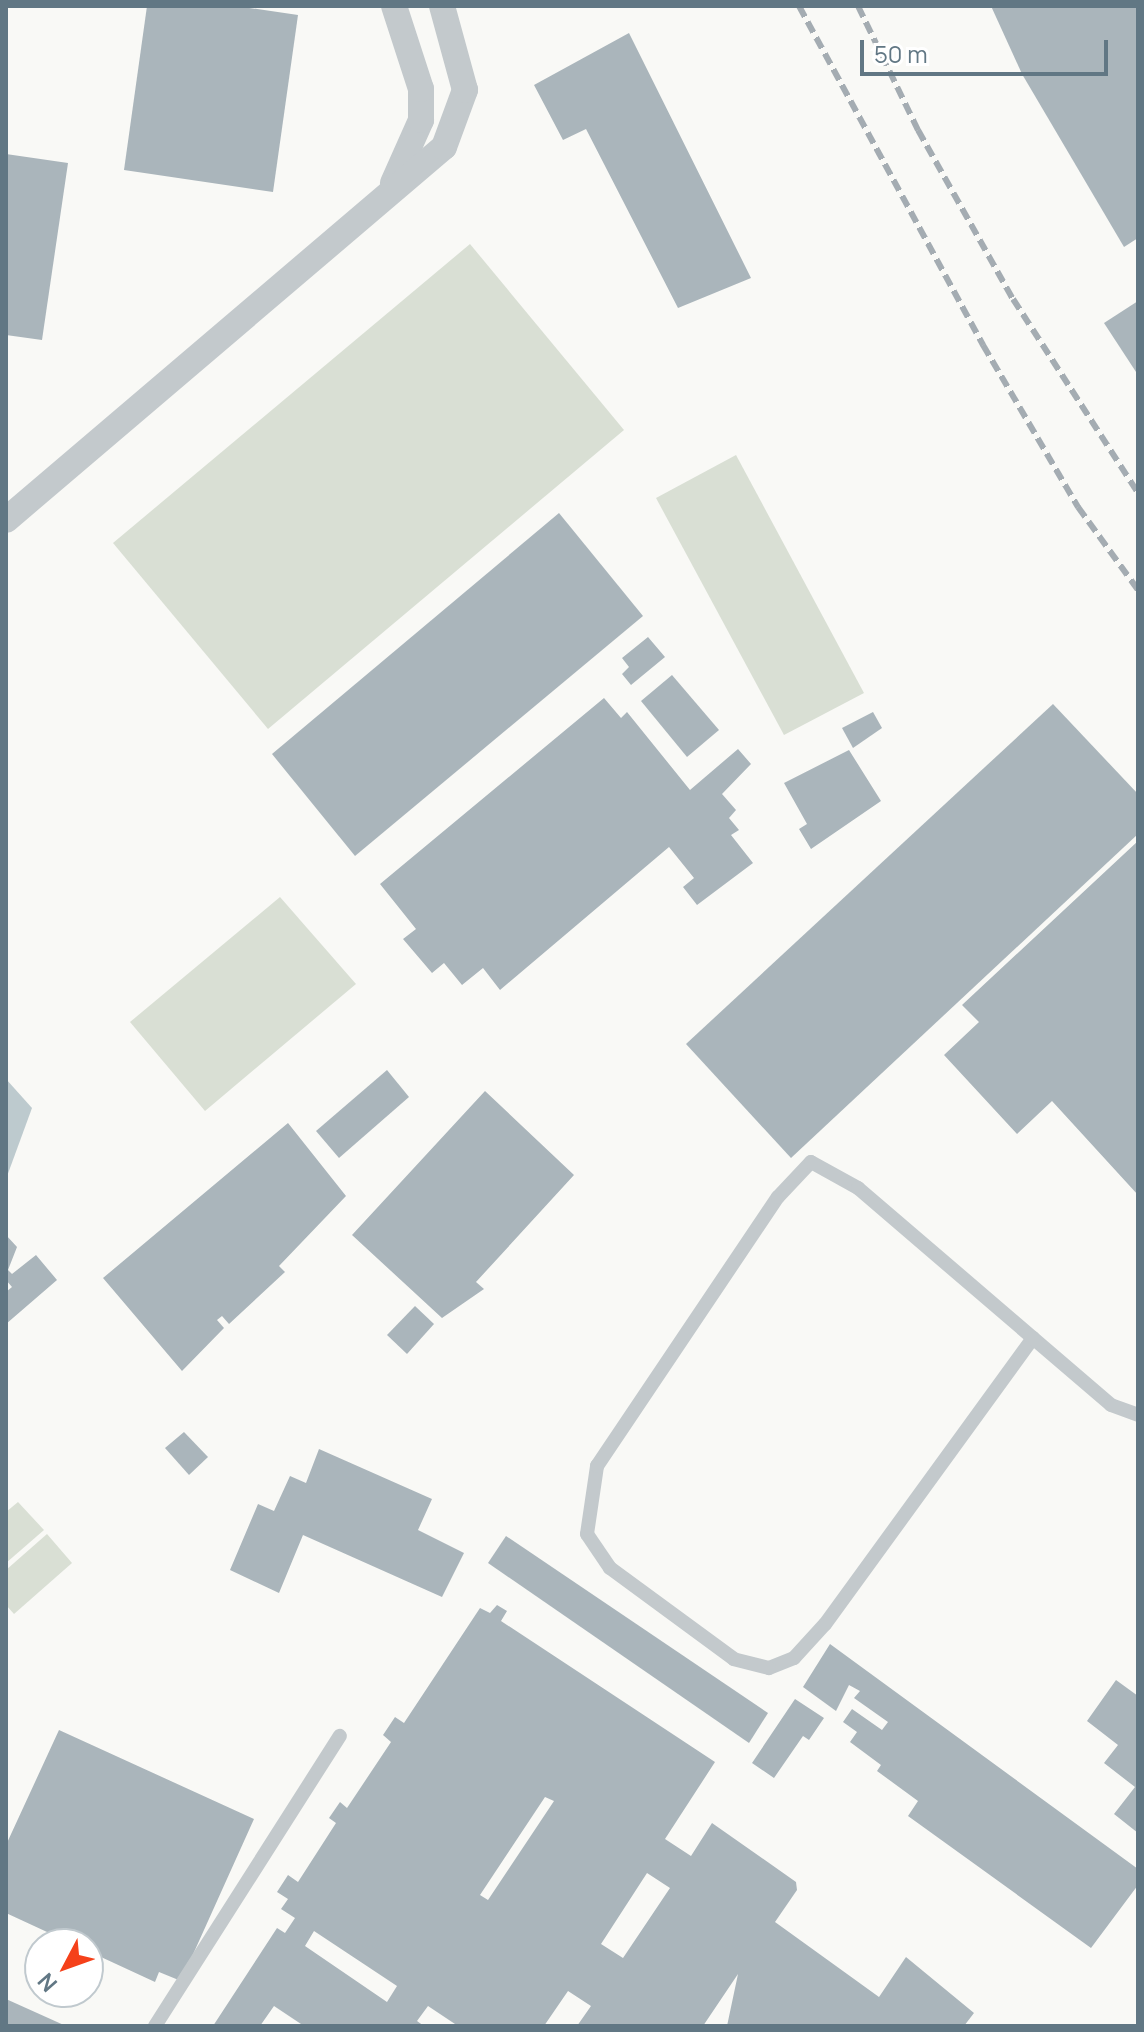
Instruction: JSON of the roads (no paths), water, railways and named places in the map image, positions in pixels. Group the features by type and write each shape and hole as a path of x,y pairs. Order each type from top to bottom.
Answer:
{"street":[{"path":"390,190 421,120 421,89 394,6"},
{"path":"6,520 444,147 462,105 462,71 442,6"}],"lane":[{"path":"1033,1338 825,1624 794,1658 769,1668 734,1659 610,1568 587,1534 597,1466 778,1197 811,1162 858,1188 1033,1338 1111,1405 1138,1415"},
{"path":"155,2026 340,1736"}],"railway":[{"path":"799,6 983,345 1078,507 1138,590"},
{"path":"858,6 918,130 1013,299 1138,493"}]}
